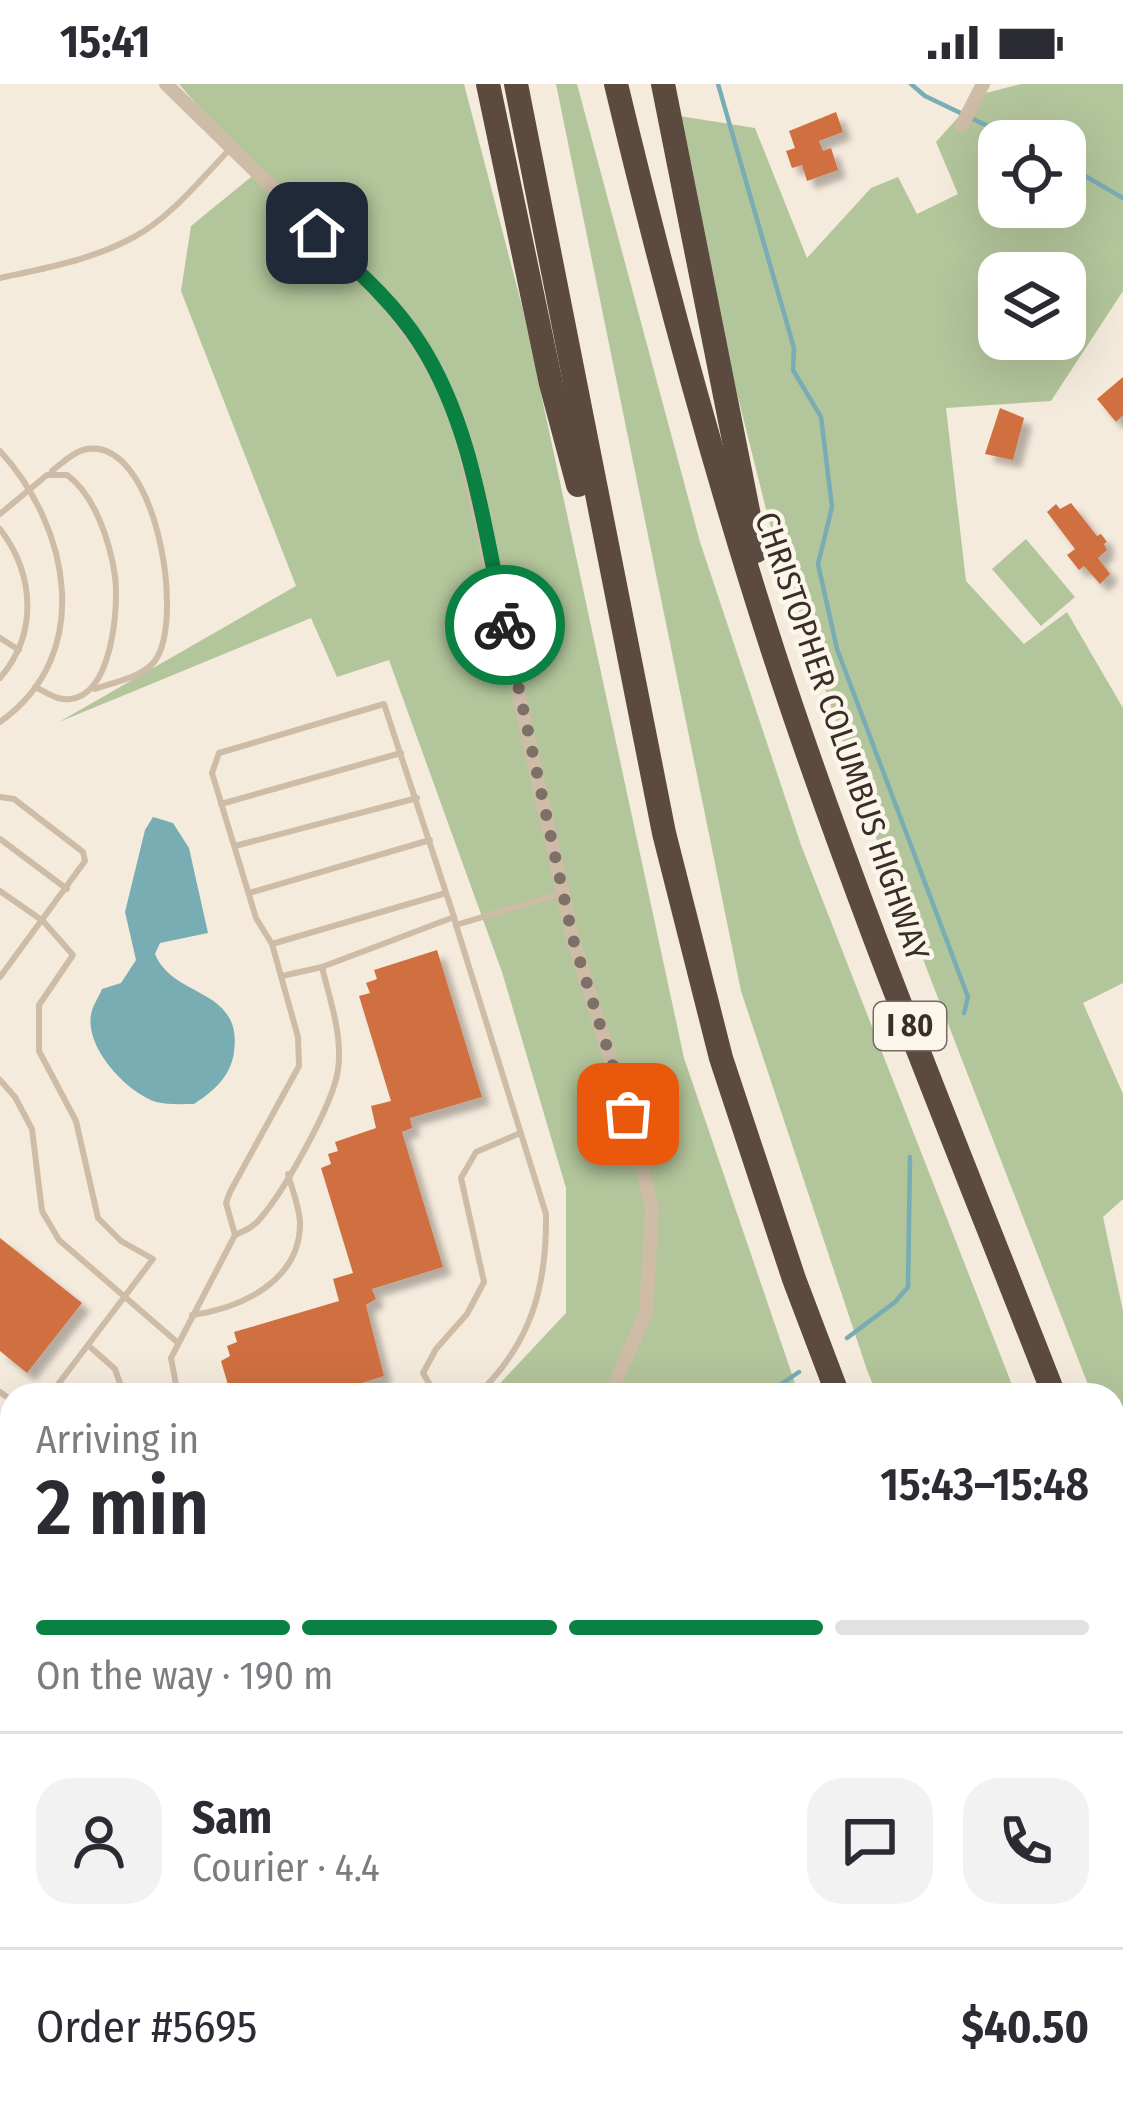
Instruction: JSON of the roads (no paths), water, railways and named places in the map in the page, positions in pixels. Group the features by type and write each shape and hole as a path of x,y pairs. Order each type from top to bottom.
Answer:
{"highway":[{"path":"488,84 550,384 640,712"},
{"path":"516,84 664,833 721,1058 833,1383"},
{"name":"CHRISTOPHER COLUMBUS HIGHWAY","path":"616,84 694,391 774,654 868,920 1049,1383"},
{"path":"664,84 732,416 774,654"}],"street":[{"path":"166,84 371,284 420,343 447,393 465,446 573,939 638,1148 652,1209 646,1312 615,1383"},
{"path":"962,124 983,84"}],"lane":[{"path":"0,278 62,265 136,236 160,219 230,149"},
{"path":"0,514 81,450 95,449 121,460 143,492 165,568 166,617 159,655 144,671 65,700 35,687"},
{"path":"0,451 27,491 58,553 64,592 61,634 49,667 0,722"},
{"path":"47,475 67,475 76,481 110,549 115,580 110,644 92,690"},
{"path":"0,530 19,560 28,617 19,650 0,678"},
{"path":"0,638 19,650"},
{"path":"235,1235 226,1203 299,1066 298,1037 272,944 256,918 212,773 219,753 384,704 546,1214 546,1247 533,1316 506,1367 490,1383"},
{"path":"221,804 401,752"},
{"path":"0,797 14,800 83,852 82,868 0,977"},
{"path":"234,846 417,798"},
{"path":"0,839 67,889"},
{"path":"248,893 430,840"},
{"path":"0,891 43,921 73,955 39,1005 39,1051 76,1121 98,1218 122,1241 153,1259 59,1383"},
{"path":"272,944 446,893"},
{"path":"282,976 562,893"},
{"path":"176,1383 171,1358 177,1342 235,1235 255,1226 288,1174 319,1121 338,1073 339,1034 322,967"},
{"path":"0,1080 16,1097 32,1130 42,1211 50,1227 177,1342"},
{"path":"429,1383 423,1372 467,1314 484,1282 461,1178 476,1152 518,1134"},
{"path":"192,1315 224,1310 281,1276 297,1244 300,1223 288,1174"},
{"path":"88,1346 115,1369 120,1383"}],"water":[{"path":"153,817 173,823 189,848 208,933 160,943 155,954 176,979 218,1004 234,1031 234,1052 225,1076 194,1104 156,1102 133,1089 101,1055 91,1028 102,989 121,983 136,960 125,912 145,830"}],"waterway":[{"path":"718,84 794,348 793,370 821,417 832,507 818,564 837,649 968,997 964,1013"},
{"path":"911,84 925,96 978,121"},
{"path":"1086,176 1123,198"},
{"path":"847,1338 908,1287 910,1157"},
{"path":"783,1383 799,1372"}]}
